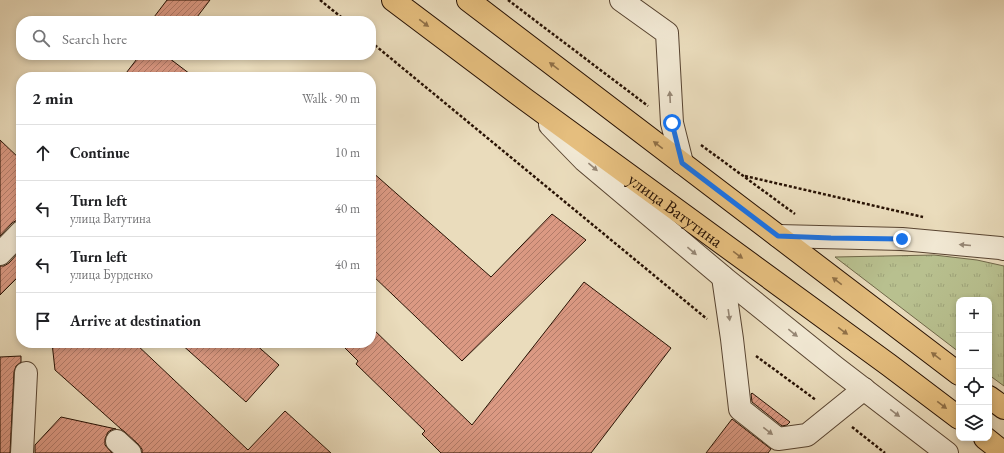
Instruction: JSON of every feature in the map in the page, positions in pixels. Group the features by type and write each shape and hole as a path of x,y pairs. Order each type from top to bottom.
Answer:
{"main road":[{"name":"улица Ватутина","path":"393,0 526,100 889,365 956,416"},
{"path":"468,0 956,372"},
{"path":"992,399 1004,408"},
{"path":"989,441 1004,453"}],"street":[{"path":"621,0 667,33 672,123 682,163"},
{"path":"526,100 584,160 723,277 835,367 948,453"},
{"path":"778,236 902,239 1004,249"},
{"path":"0,254 16,237"},
{"path":"723,277 740,409 778,439 807,435 864,389"},
{"path":"22,453 26,373"}],"path":[{"path":"320,0 340,16"},
{"path":"508,0 798,216"},
{"path":"376,46 732,339 834,413 885,453"},
{"path":"742,175 928,219"}],"green space":[{"path":"934,255 977,260 1004,266 1004,386 992,377 992,297 956,297 956,350 835,257"}],"building":[{"path":"167,0 210,0 198,16 155,16"},
{"path":"136,60 172,60 187,72 127,72"},
{"path":"0,140 16,155 16,221 0,236"},
{"path":"376,175 491,277 552,214 586,240 462,361 376,279"},
{"path":"16,255 16,279 0,295 0,266 4,266"},
{"path":"584,282 671,348 591,453 441,453 422,434 425,431 356,364 358,361 345,348 376,348 376,332 472,425"},
{"path":"53,348 140,348 248,450 285,411 331,453 142,453 142,449 138,444 55,370"},
{"path":"186,348 260,348 279,365 246,402"},
{"path":"21,356 21,362 16,366 14,372 10,453 0,453 0,357"},
{"path":"752,393 790,422 787,425 782,426 752,402"},
{"path":"61,417 116,429 108,432 105,439 105,445 112,453 35,453 35,445"},
{"path":"732,419 771,449 768,453 706,453"}],"route":[{"path":"672,123 682,163 778,236 902,239"}]}
